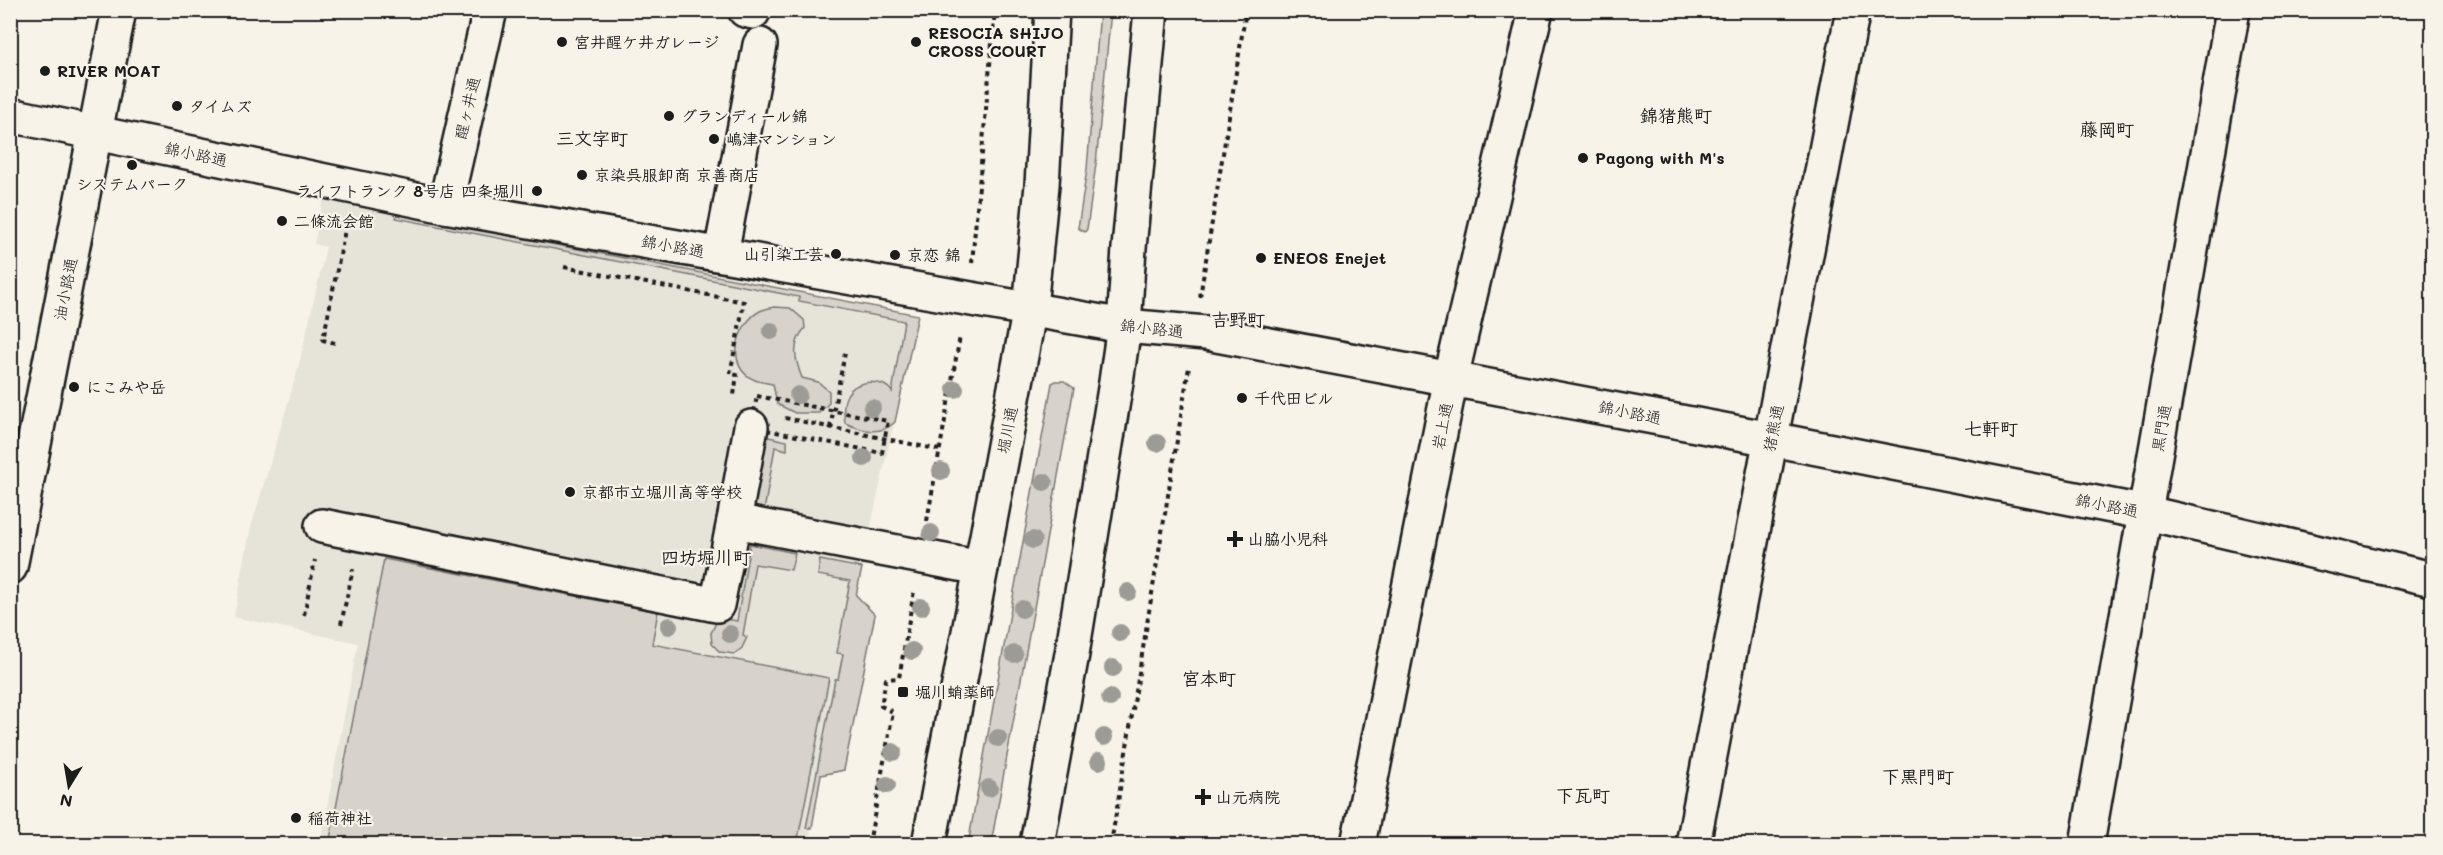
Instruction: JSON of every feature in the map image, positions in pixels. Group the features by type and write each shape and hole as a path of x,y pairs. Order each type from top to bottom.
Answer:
{"street":[{"name":"油小路通","path":"10,567 119,10"},
{"name":"醒ヶ井通","path":"445,206 490,10"},
{"name":"堀川通","path":"929,844 1030,308 1042,185 1052,10"},
{"path":"1037,844 1072,654 1124,326 1151,10"},
{"name":"岩上通","path":"1358,844 1451,378 1536,10"},
{"name":"猪熊通","path":"1693,844 1853,10"},
{"name":"黒門通","path":"2087,844 2147,513 2233,10"},
{"path":"721,254 760,45"},
{"name":"錦小路通","path":"10,115 445,206 1124,326 1195,332 1771,439 2147,513 2433,579"},
{"path":"322,526 717,605 753,420"},
{"path":"734,521 981,568"}],"path":[{"path":"971,273 995,10"},
{"path":"1111,844 1246,10"},
{"path":"335,343 323,340 352,187"},
{"path":"346,225 357,228"},
{"path":"557,266 744,302 730,374 737,375 733,397"},
{"path":"830,428 844,353"},
{"path":"757,396 888,421 882,453 753,420 757,396"},
{"path":"786,418 940,450"},
{"path":"304,615 322,526"},
{"path":"341,624 360,533"}],"shaded area":[{"path":"1100,11 1111,11 1096,164 1085,232 1078,228 1087,169"},
{"name":"京都市立堀川高等学校","path":"323,199 918,315 865,552 808,844 320,844 358,643 234,617 250,531 298,369 326,247 314,244"},
{"path":"397,214 918,315 895,422 878,431 858,428 845,423 844,405 845,398 851,390 863,383 882,384 892,392 904,321 799,301 799,297 396,218"},
{"path":"774,307 790,308 804,320 805,328 796,346 796,358 802,378 818,382 829,391 829,403 819,413 795,413 777,404 773,384 755,380 745,374 739,366 737,346 745,325 760,311"},
{"path":"1064,381 1074,388 991,844 968,844 1052,383"},
{"path":"764,436 787,441 787,450 775,447 764,511 751,517"},
{"path":"750,544 795,553 791,570 755,564 743,635 747,637 742,648 734,654 720,652 712,644 711,633 716,623 726,619 737,621"},
{"path":"384,559 658,612 652,644 829,678 797,844 329,844"},
{"path":"820,560 862,568 856,595 875,615 844,770 821,775 812,828 806,828 835,679 838,679 843,654 837,653 850,581 818,575"}],"place":[{"name":"宮井醒ケ井ガレージ","path":"562,42"},
{"name":"RESOCIA SHIJO CROSS COURT","path":"916,42"},
{"name":"RIVER MOAT","path":"45,71"},
{"name":"タイムズ","path":"177,106"},
{"name":"グランディール錦","path":"669,116"},
{"name":"嶋津マンション","path":"714,139"},
{"name":"Pagong with M's","path":"1583,158"},
{"name":"システムパーク","path":"132,165"},
{"name":"京染呉服卸商 京善商店","path":"582,175"},
{"name":"ライフトランク 8号店 四条堀川","path":"537,191"},
{"name":"二條流会館","path":"282,221"},
{"name":"山引染工芸","path":"836,254"},
{"name":"京恋 錦","path":"895,255"},
{"name":"ENEOS Enejet","path":"1261,258"},
{"name":"にこみや岳","path":"74,387"},
{"name":"千代田ビル","path":"1242,398"},
{"name":"京都市立堀川高等学校","path":"570,492"},
{"name":"山脇小児科","path":"1235,539"},
{"name":"堀川蛸薬師","path":"903,692"},
{"name":"山元病院","path":"1203,797"},
{"name":"稲荷神社","path":"296,818"}],"district":[{"name":"錦猪熊町","path":"1676,116"},
{"name":"藤岡町","path":"2107,130"},
{"name":"三文字町","path":"592,139"},
{"name":"吉野町","path":"1238,320"},
{"name":"七軒町","path":"1991,429"},
{"name":"四坊堀川町","path":"706,558"},
{"name":"宮本町","path":"1209,679"},
{"name":"下黒門町","path":"1918,777"},
{"name":"下瓦町","path":"1583,796"}]}
